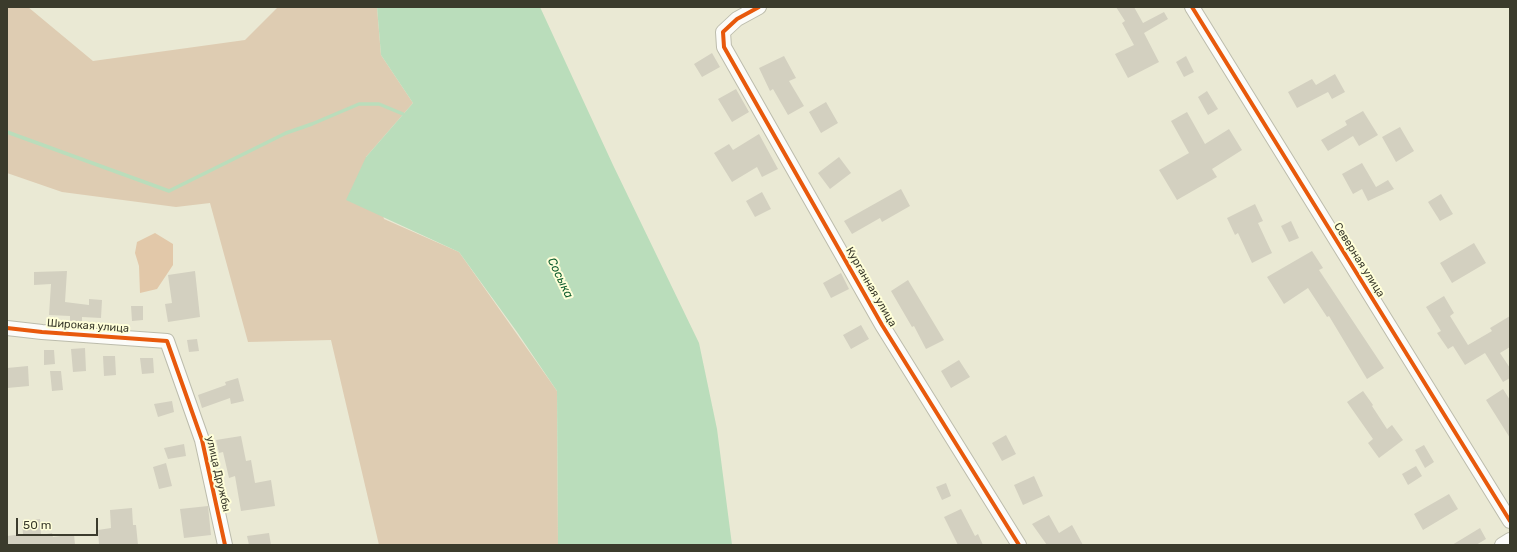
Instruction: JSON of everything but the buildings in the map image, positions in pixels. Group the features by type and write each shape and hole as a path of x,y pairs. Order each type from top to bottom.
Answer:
{"street":[{"name":"Курганная улица","path":"759,7 737,19 723,32 724,47 882,325 1018,545"},
{"name":"Северная улица","path":"1192,7 1510,522"},
{"name":"Широкая улица","path":"7,328 167,341"},
{"name":"улица Дружбы","path":"167,341 202,440 225,545"},
{"path":"1502,545 1510,540"}],"shaded area":[{"path":"7,7 28,7 93,61 245,40 278,7 377,7 381,55 413,103 366,157 384,219 459,252 557,391 558,545 379,545 331,340 248,342 210,203 176,207 62,192 7,173"},
{"path":"155,233 173,244 173,265 157,289 140,293 139,266 135,253 137,242"}],"water":[{"name":"Сосыка","path":"377,7 540,7 613,165 699,343 717,429 732,545 558,545 557,391 517,332 459,252 346,200 366,157 413,103 381,55"}],"waterway":[{"path":"7,132 169,191 286,133 312,124 359,104 379,104 403,114"}],"cycle path":[{"path":"759,7 737,19 723,32 724,47 882,325 1019,545"},
{"path":"1192,7 1510,521"},
{"path":"7,328 167,341 202,440 225,545"}]}
